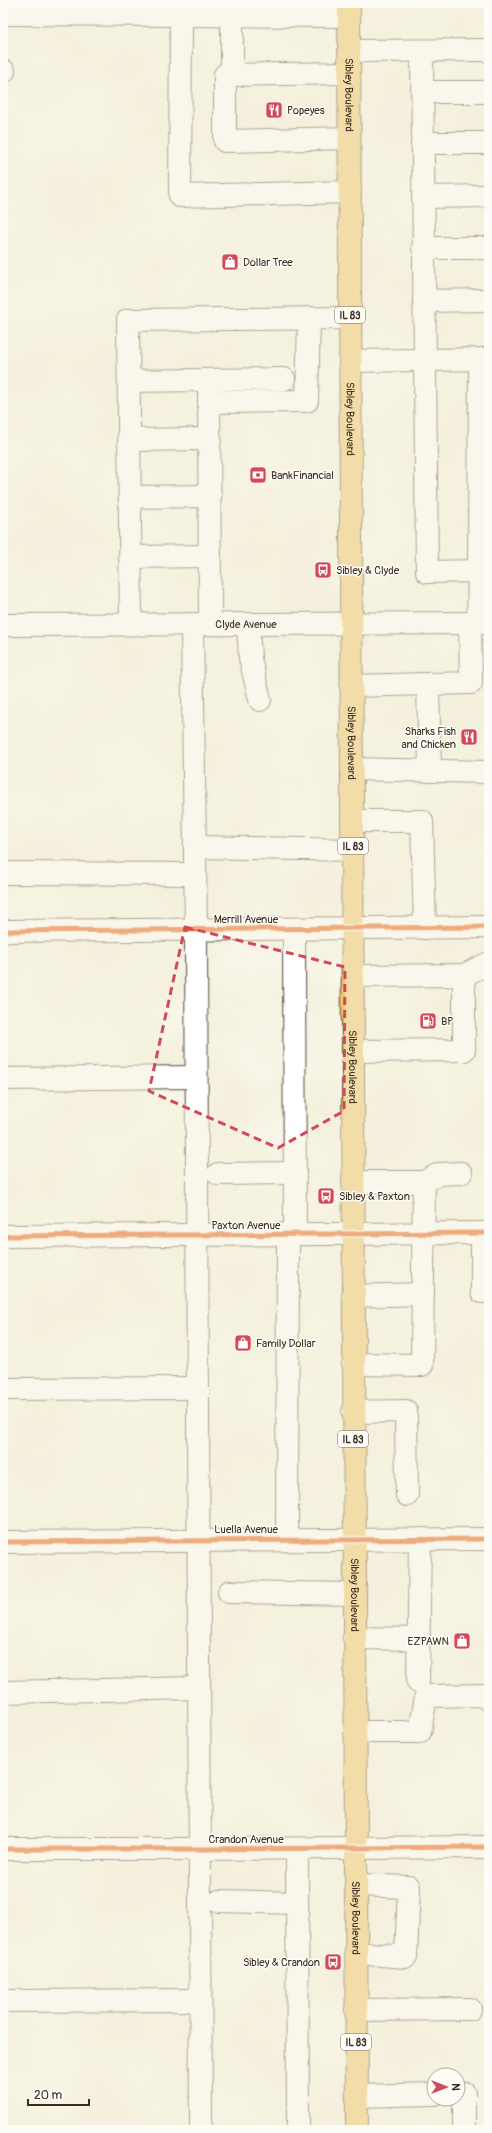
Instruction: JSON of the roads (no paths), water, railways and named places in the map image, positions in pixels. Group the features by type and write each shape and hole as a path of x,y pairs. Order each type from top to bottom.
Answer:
{"main road":[{"name":"Sibley Boulevard","path":"349,10 350,623 353,850 353,1539 357,2130"}],"street":[{"path":"3,14 349,10"},
{"path":"188,11 180,196 350,192"},
{"path":"232,75 241,11"},
{"path":"349,51 489,50"},
{"path":"422,51 427,572 479,570"},
{"path":"349,73 225,75 225,141 349,138"},
{"path":"422,92 489,92"},
{"path":"422,143 489,143"},
{"path":"423,197 489,196"},
{"path":"423,248 489,248"},
{"path":"424,301 489,300"},
{"path":"210,402 307,400 309,318"},
{"path":"131,624 128,320 350,318"},
{"path":"350,361 485,360 479,570 479,623 471,684 351,686"},
{"path":"129,381 284,379"},
{"path":"200,2130 199,1539 196,930 194,847 201,624 210,556 210,380"},
{"path":"129,440 210,439"},
{"path":"130,497 210,496"},
{"path":"130,557 210,556"},
{"name":"Clyde Avenue","path":"3,625 479,623"},
{"path":"248,624 250,658 260,700"},
{"path":"428,684 430,771"},
{"path":"352,769 488,772"},
{"path":"352,821 422,821 426,928"},
{"path":"194,847 353,850"},
{"path":"3,873 195,874"},
{"name":"Merrill Avenue","path":"3,931 489,927"},
{"path":"288,1539 292,1234 295,1172 294,929"},
{"path":"353,976 464,975 489,962"},
{"path":"353,1051 464,1050 464,975"},
{"path":"3,1079 196,1077"},
{"path":"218,1174 295,1172"},
{"path":"353,1182 424,1182 439,1174 461,1173"},
{"path":"353,1364 422,1365 424,1182"},
{"path":"482,1292 485,1233"},
{"name":"Paxton Avenue","path":"3,1236 485,1233"},
{"path":"353,1296 423,1294"},
{"path":"3,1389 198,1388"},
{"path":"353,1412 406,1411 407,1495"},
{"name":"Luella Avenue","path":"3,1542 199,1539 489,1538"},
{"path":"418,1682 420,1539"},
{"path":"230,1592 354,1594"},
{"path":"354,1638 419,1639"},
{"path":"3,1692 199,1688"},
{"path":"355,1732 420,1732 426,1696 482,1695 489,1700"},
{"name":"Crandon Avenue","path":"3,1849 297,1849 489,1847"},
{"path":"297,1849 298,2130"},
{"path":"356,1885 408,1887 406,1958 356,1953"},
{"path":"219,1902 297,1903"},
{"path":"3,2001 200,2000"},
{"path":"356,2010 470,2009"},
{"path":"357,2096 426,2094"},
{"path":"464,2107 464,2130"}],"place":[{"name":"Popeyes","path":"274,110"},
{"name":"Dollar Tree","path":"230,262"},
{"name":"BankFinancial","path":"258,475"},
{"name":"Sibley & Clyde","path":"323,570"},
{"name":"Sharks Fish and Chicken","path":"469,737"},
{"name":"BP","path":"428,1021"},
{"name":"Sibley & Paxton","path":"326,1196"},
{"name":"Family Dollar","path":"243,1343"},
{"name":"EZPAWN","path":"462,1641"},
{"name":"Sibley & Crandon","path":"333,1962"}]}
